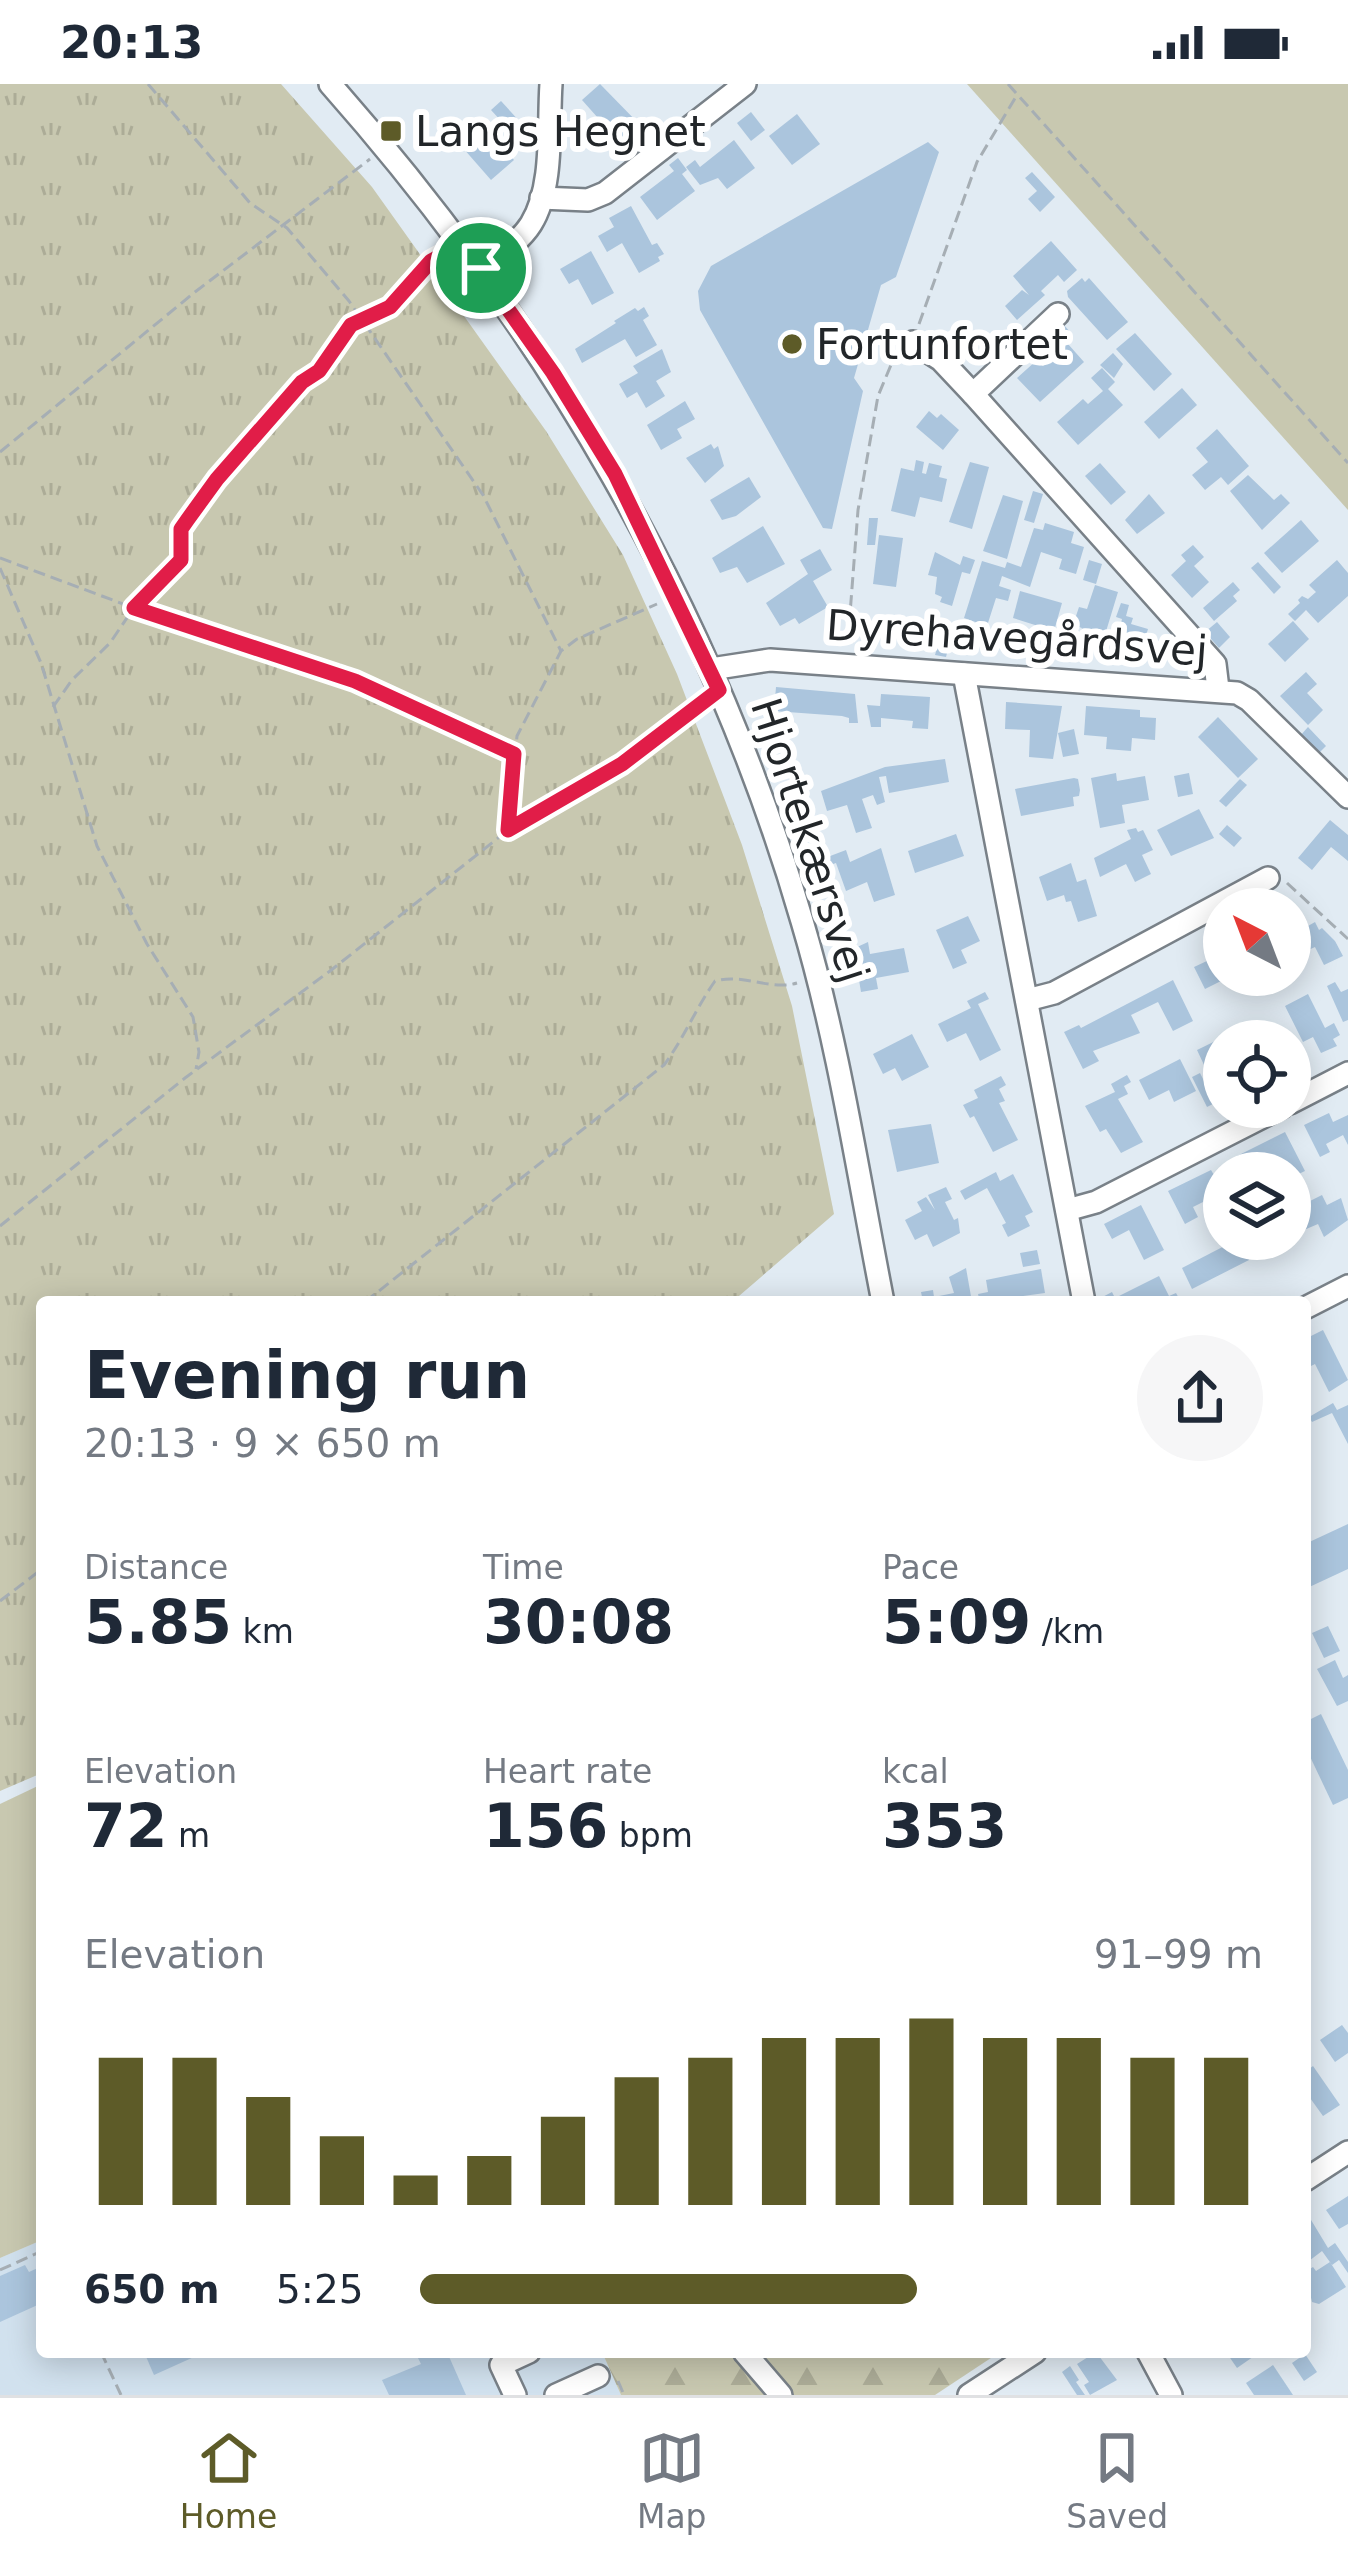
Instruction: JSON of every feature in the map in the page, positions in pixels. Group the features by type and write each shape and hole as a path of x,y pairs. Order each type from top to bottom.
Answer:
{"street":[{"name":"Hjortekærsvej","path":"330,84 481,268 553,373 615,474 715,679 758,788 802,922 841,1082 882,1296"},
{"path":"481,268 515,243 532,223 542,198 551,84"},
{"path":"542,198 588,200 605,193 745,84"},
{"path":"973,394 1058,314"},
{"path":"905,345 941,360 973,394 1215,664 1217,689"},
{"name":"Dyrehavegårdsvej","path":"715,679 770,660 1217,689 1249,700 1348,797"},
{"path":"964,674 1083,1296"},
{"path":"1027,1000 1054,993 1268,878"},
{"path":"1311,1092 1348,1073"},
{"path":"1067,1210 1096,1202 1241,1128"},
{"path":"1311,1305 1348,1286"},
{"path":"1311,2176 1348,2152"},
{"path":"514,2395 501,2365 516,2358"},
{"path":"749,2358 781,2395"},
{"path":"969,2395 1026,2358"},
{"path":"1151,2358 1171,2395"},
{"path":"556,2395 598,2376"}],"path":[{"path":"148,84 250,203 282,225 330,276 361,318 483,495 561,651"},
{"path":"1008,84 1348,463"},
{"path":"853,666 850,614 858,510 878,396 905,345 977,162 1018,95"},
{"path":"0,452 386,147"},
{"path":"53,707 134,608 181,560 181,529 217,479 302,382 319,371 322,361 361,318 390,307 431,261 462,244"},
{"path":"872,334 905,345"},
{"path":"0,558 355,681 514,754"},
{"path":"0,568 41,663 98,846 147,944 193,1017 199,1052 196,1072"},
{"path":"508,830 517,736 561,651 577,639 675,596"},
{"path":"0,1226 508,830 622,764 715,679"},
{"path":"1268,878 1285,882 1348,939"},
{"path":"373,1296 664,1065 715,981 733,976 785,986 816,978"},
{"path":"0,1601 36,1574"},
{"path":"0,2270 36,2254"},
{"path":"104,2358 121,2395"}],"shaded area":[{"path":"36,2243 36,2358 605,2358 621,2395 0,2395 0,2258"}],"green space":[{"path":"0,84 281,84 372,187 546,431 623,555 677,674 742,845 792,1006 834,1214 739,1296 36,1296 36,1776 0,1791"},
{"path":"967,84 1348,84 1348,510"},
{"path":"36,1787 36,2243 0,2258 0,1804"},
{"path":"605,2358 991,2358 935,2395 621,2395"}],"building":[{"path":"600,84 643,128 623,146 582,100"},
{"path":"501,101 522,124 512,133 491,110"},
{"path":"751,112 765,130 751,141 737,123"},
{"path":"797,114 820,144 792,165 769,136"},
{"path":"479,119 514,160 491,180 456,140"},
{"path":"734,140 755,168 727,189 718,178 700,185 686,167 695,160 700,167"},
{"name":"Fortunfortet","path":"928,142 939,152 896,277 881,285 854,378 863,391 832,529 823,528 700,310 698,291 711,266"},
{"path":"678,158 687,170 682,174 695,191 657,220 640,197 674,171 669,165"},
{"path":"1032,172 1055,197 1040,212 1028,199 1037,191 1025,178"},
{"path":"631,206 652,245 657,243 664,254 639,273 622,243 607,252 598,236 614,227 609,218"},
{"path":"1051,241 1077,270 1064,282 1058,275 1041,291 1045,295 1017,320 1005,306 1022,290 1029,295 1013,276"},
{"path":"591,251 614,293 592,305 578,279 569,284 560,269"},
{"path":"1082,278 1085,282 1089,278 1128,322 1107,340 1068,297 1067,291"},
{"path":"644,307 649,316 643,320 657,345 636,357 625,339 582,363 575,349 635,308"},
{"path":"1063,324 1072,334 1056,349 1047,340"},
{"path":"1135,333 1172,374 1154,391 1116,349"},
{"path":"1068,344 1084,362 1040,402 1017,378 1037,360 1043,366"},
{"path":"662,349 671,372 656,381 665,396 646,408 637,392 627,398 619,384 638,373 633,366"},
{"path":"1113,353 1123,364 1114,378 1100,365"},
{"path":"1102,368 1115,382 1108,389 1123,405 1078,445 1057,422 1083,399 1088,404 1103,391 1091,378"},
{"path":"1182,388 1197,405 1159,439 1144,422"},
{"path":"685,401 695,419 677,429 682,438 661,450 647,425"},
{"path":"929,411 937,418 941,414 959,430 943,450 916,427"},
{"path":"1217,429 1249,466 1228,485 1221,477 1205,490 1192,475 1208,462 1196,448"},
{"path":"711,444 714,449 718,446 724,466 705,483 686,458"},
{"path":"916,460 924,462 922,473 926,474 929,463 942,466 939,477 947,479 942,502 920,497 915,517 891,511 901,468 914,471"},
{"path":"970,462 989,467 972,529 949,522"},
{"path":"1100,463 1126,492 1111,505 1085,476"},
{"path":"1248,475 1274,500 1281,494 1290,503 1262,530 1230,491"},
{"path":"749,477 761,497 736,516 722,520 710,500"},
{"path":"1033,491 1043,494 1034,523 1024,520"},
{"path":"1149,494 1165,513 1137,534 1125,520"},
{"path":"1003,495 1023,501 1007,559 983,551"},
{"path":"869,518 878,518 875,545 867,545"},
{"path":"1301,520 1319,541 1282,573 1264,553"},
{"path":"1045,523 1074,532 1071,543 1084,547 1076,574 1059,569 1062,559 1041,552 1030,587 1002,576 999,586 1011,590 1008,601 996,598 987,626 964,618 982,561 1021,567 1034,528 1043,530"},
{"path":"763,526 785,564 747,583 737,567 720,573 712,558"},
{"path":"879,535 903,538 896,587 873,584"},
{"path":"1193,545 1204,557 1194,566 1209,582 1192,598 1171,575 1186,561 1181,555"},
{"path":"820,549 832,570 813,581 828,607 799,624 795,618 780,626 766,603 808,574 800,560"},
{"path":"935,552 960,565 963,556 975,560 970,574 962,572 952,606 940,602 942,597 935,594 937,577 928,575"},
{"path":"1089,560 1102,564 1096,584 1083,580"},
{"path":"1337,560 1348,573 1348,596 1318,623 1306,610 1295,621 1288,614 1302,596 1308,599 1316,592 1309,585"},
{"path":"1258,562 1281,587 1274,594 1251,568"},
{"path":"1233,582 1240,590 1233,596 1237,601 1214,621 1203,608"},
{"path":"1095,585 1118,592 1104,638 1093,635 1089,649 1077,645 1082,628 1073,625 1079,607 1087,609"},
{"path":"1020,591 1062,603 1054,631 1013,618"},
{"path":"1121,603 1129,605 1126,616 1133,618 1131,624 1148,629 1141,652 1132,649 1127,663 1112,659"},
{"path":"1293,621 1309,639 1285,662 1268,644"},
{"path":"1217,622 1230,637 1219,648 1205,632"},
{"path":"932,637 950,641 946,657 935,655 937,648 929,646"},
{"path":"1306,672 1317,684 1307,693 1323,710 1308,725 1280,696"},
{"path":"776,687 855,694 858,723 849,723 842,716 774,711"},
{"path":"881,694 930,697 928,729 912,728 913,721 881,718 881,727 871,727 867,705 880,706"},
{"path":"1006,702 1062,706 1053,759 1029,757 1030,730 1005,729"},
{"path":"1086,706 1140,710 1140,717 1156,718 1155,740 1132,738 1131,751 1106,749 1107,737 1084,735"},
{"path":"1218,717 1258,759 1238,778 1198,737"},
{"path":"1308,727 1326,746 1318,754 1300,736"},
{"path":"1074,729 1079,754 1063,757 1058,733"},
{"path":"945,759 949,782 889,793 886,776 879,777 885,802 877,805 873,795 862,799 872,828 856,833 847,805 827,811 821,791 885,767"},
{"path":"1116,773 1117,781 1145,776 1149,800 1122,805 1125,823 1100,828 1091,778"},
{"path":"1189,773 1193,794 1178,797 1174,776"},
{"path":"1074,778 1080,790 1073,797 1074,806 1021,816 1015,789"},
{"path":"1240,779 1247,785 1226,807 1219,801"},
{"path":"1199,809 1214,838 1171,856 1157,830"},
{"path":"1330,820 1348,835 1348,861 1331,847 1312,870 1298,858"},
{"path":"1227,825 1242,838 1234,847 1219,834"},
{"path":"1127,830 1143,830 1153,850 1142,855 1151,874 1135,882 1126,864 1100,877 1094,858 1131,839"},
{"path":"956,834 964,856 915,873 908,851"},
{"path":"881,848 895,895 874,902 867,882 846,891 836,863 819,869 817,861 846,850 850,862"},
{"path":"1071,863 1077,882 1086,879 1097,916 1078,922 1064,895 1047,901 1039,877"},
{"path":"968,916 980,941 961,950 967,963 953,969 936,930"},
{"path":"1315,922 1343,956 1324,965 1315,947 1311,949 1311,924"},
{"path":"868,942 870,954 904,948 909,972 876,978 878,989 861,992 856,962 844,953"},
{"path":"1203,963 1203,985 1194,967"},
{"path":"1173,980 1193,1021 1173,1031 1158,1002 1131,1015 1140,1033 1093,1051 1099,1061 1083,1069 1064,1032 1081,1028"},
{"path":"1335,982 1341,992 1348,989 1348,1020 1343,1022 1327,986"},
{"path":"985,992 989,999 978,1004 1001,1050 980,1061 966,1033 947,1042 938,1024 971,1008 967,1001"},
{"path":"1309,996 1325,1028 1334,1023 1340,1035 1333,1039 1337,1046 1321,1053 1311,1038 1311,1020 1292,1020 1285,1006"},
{"path":"912,1034 929,1067 902,1081 895,1068 883,1074 873,1054"},
{"path":"1180,1059 1196,1091 1174,1102 1169,1090 1149,1100 1139,1080"},
{"path":"1200,1073 1203,1079 1203,1099 1192,1077"},
{"path":"1127,1075 1131,1082 1124,1086 1128,1094 1118,1099 1143,1142 1121,1153 1106,1129 1100,1132 1085,1106 1115,1092 1111,1084"},
{"path":"1001,1076 1006,1085 999,1089 1005,1101 999,1103 1018,1140 993,1152 963,1105 978,1098 974,1090"},
{"path":"1329,1113 1333,1122 1348,1115 1348,1145 1343,1135 1326,1144 1330,1152 1320,1157 1306,1128 1311,1128 1311,1122"},
{"path":"931,1124 939,1163 897,1172 888,1130"},
{"path":"1285,1132 1295,1152 1245,1152"},
{"path":"996,1172 1000,1181 1013,1174 1033,1212 1025,1216 1030,1226 1008,1237 1002,1225 1006,1223 987,1188 965,1200 960,1191"},
{"path":"1203,1174 1203,1202 1193,1207 1198,1217 1185,1224 1168,1191"},
{"path":"946,1187 952,1199 945,1202 954,1220 958,1218 960,1233 933,1247 927,1234 915,1240 905,1220 922,1211 917,1202 926,1197 935,1210 928,1195"},
{"path":"1322,1195 1327,1205 1341,1198 1348,1220 1324,1237 1318,1224 1311,1227 1311,1200"},
{"path":"1141,1205 1164,1250 1144,1260 1129,1230 1112,1239 1104,1224"},
{"path":"1037,1250 1040,1264 1023,1267 1020,1253"},
{"path":"1203,1257 1249,1260 1192,1289 1182,1268"},
{"path":"966,1268 971,1296 939,1296 954,1293 949,1277"},
{"path":"1041,1269 1045,1293 978,1296 988,1292 986,1280"},
{"path":"1159,1276 1169,1296 1119,1296"},
{"path":"1323,1330 1348,1380 1329,1392 1315,1364 1311,1366 1311,1336"},
{"path":"1333,1403 1337,1410 1348,1405 1348,1444 1332,1413 1312,1422 1311,1416"},
{"path":"1348,1524 1348,1569 1311,1586 1311,1541"},
{"path":"1328,1626 1340,1651 1324,1658 1312,1633"},
{"path":"1335,1660 1343,1678 1348,1675 1348,1701 1337,1706 1317,1669"},
{"path":"1321,1714 1348,1770 1348,1798 1333,1805 1311,1759 1311,1719"},
{"path":"1342,2025 1348,2033 1348,2053 1335,2062 1320,2040"},
{"path":"1311,2068 1340,2105 1323,2116 1311,2099"},
{"path":"1348,2196 1348,2224 1339,2229 1326,2210"},
{"path":"1311,2220 1328,2248 1335,2243 1348,2262 1348,2273 1339,2260 1332,2265 1322,2251 1311,2259"},
{"path":"1330,2262 1346,2287 1319,2304 1312,2302 1311,2268 1316,2271"},
{"path":"25,2265 29,2272 36,2269 36,2306 0,2322 0,2276"},
{"path":"147,2358 192,2358 154,2375"},
{"path":"418,2358 450,2358 466,2395 389,2395 382,2380 421,2364"},
{"path":"1100,2358 1117,2380 1090,2395 1084,2385 1089,2382 1077,2364"},
{"path":"1230,2358 1251,2358 1237,2368"},
{"path":"1308,2358 1317,2372 1304,2381 1292,2363"},
{"path":"1273,2365 1293,2395 1254,2395 1246,2383"},
{"path":"1070,2366 1085,2395 1077,2395 1062,2372"}],"place":[{"name":"Langs Hegnet","path":"391,131"},
{"name":"Fortunfortet","path":"792,344"}],"route":[{"path":"462,244 481,268 615,474 719,690 622,764 508,830 514,754 355,681 134,608 181,560 181,529 217,479 302,382 319,371 351,325 390,307 431,261 462,244"}]}
